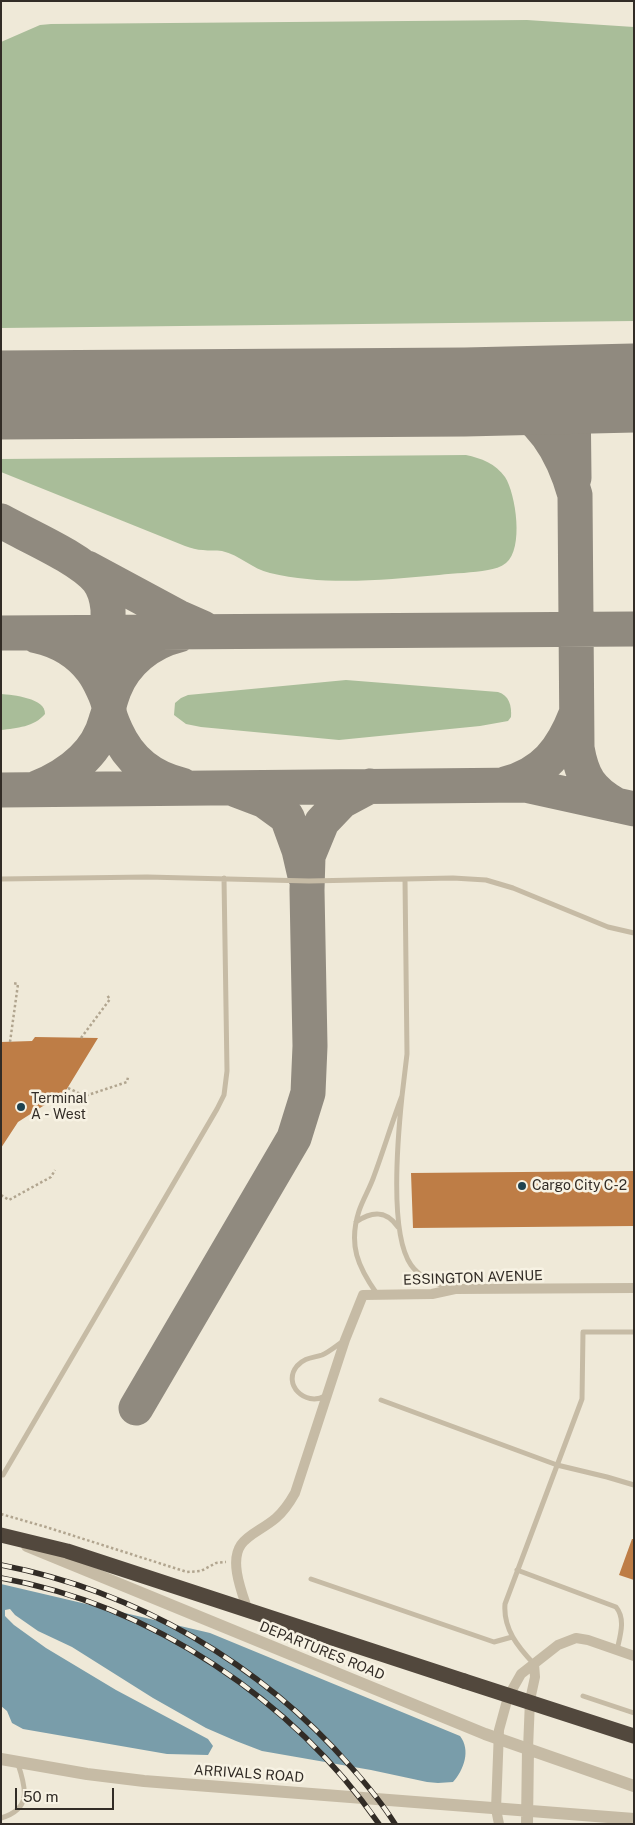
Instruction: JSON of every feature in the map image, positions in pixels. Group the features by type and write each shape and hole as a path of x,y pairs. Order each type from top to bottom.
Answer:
{"highway":[{"path":"1,1535 67,1551 634,1736"}],"street":[{"name":"ESSINGTON AVENUE","path":"377,1294 432,1294 455,1290 634,1288"},
{"path":"248,1611 237,1573 237,1558 241,1545 246,1538 274,1519 290,1501 299,1484 345,1340 363,1295 377,1294"},
{"name":"DEPARTURES ROAD","path":"1,1535 497,1738 634,1786"},
{"path":"499,1824 496,1808 497,1738 500,1722 511,1691 521,1674 558,1645 572,1639 588,1640 634,1656"},
{"path":"528,1817 528,1749 530,1700 535,1677 534,1664"},
{"name":"ARRIVALS ROAD","path":"1,1758 87,1774 144,1781 496,1808 528,1817 634,1819"}],"lane":[{"path":"4,1475 224,1094 227,1071 224,878"},
{"path":"1,879 486,880 513,888 608,927 634,933"},
{"path":"405,879 407,1054 398,1144 398,1227 403,1248 410,1264 415,1270 438,1285 455,1290"},
{"path":"377,1294 365,1277 357,1259 354,1241 356,1222 402,1096"},
{"path":"356,1222 367,1215 377,1214 389,1217 398,1227"},
{"path":"534,1664 518,1648 512,1638 504,1609 506,1599 582,1399 583,1332 634,1332"},
{"path":"328,1395 311,1400 294,1388 292,1378 296,1368 303,1360 322,1355 345,1340"},
{"path":"381,1400 557,1465 634,1485"},
{"path":"517,1570 616,1607 619,1610 621,1622 617,1650"},
{"path":"311,1579 494,1642 512,1638"},
{"path":"583,1696 634,1713"},
{"path":"1,1818 18,1809 25,1795 24,1784 17,1762"}],"path":[{"path":"10,1042 18,984 12,984"},
{"path":"81,1038 110,999 106,994"},
{"path":"68,1088 85,1096 127,1082 128,1077"},
{"path":"1,1195 9,1200 51,1177 55,1170"},
{"path":"1,1514 187,1572 202,1571 216,1563 223,1563 237,1558"}],"green space":[{"path":"527,20 634,27 634,321 1,328 1,42 40,25 51,24"},
{"path":"466,455 493,465 505,477 509,485 515,508 516,534 512,556 506,563 488,570 354,581 312,580 270,573 228,553 198,550 185,546 1,472 1,459"},
{"path":"346,680 498,692 507,698 511,709 511,717 508,721 480,726 339,740 201,727 186,724 174,715 175,703 188,695"},
{"path":"1,694 28,698 35,701 44,709 45,714 36,722 1,730"}],"water":[{"path":"1,1584 210,1633 460,1736 466,1754 463,1766 453,1782 438,1783 262,1751 206,1728 153,1698 72,1647 38,1631 15,1615 10,1609 5,1610 5,1616 14,1625 46,1648 116,1690 208,1739 213,1746 208,1755 167,1754 23,1729 12,1723 7,1711 1,1706"}],"building":[{"name":"Terminal A - West","path":"35,1037 98,1038 65,1092 18,1122 1,1148 1,1042 32,1041"},
{"name":"Cargo City C-2","path":"634,1171 634,1226 413,1228 411,1173"},
{"path":"632,1539 634,1539 634,1580 619,1575"}],"taxiway":[{"path":"573,389 574,478"},
{"path":"465,392 503,400 530,416 550,439 565,466 575,495 577,748 582,767 589,782 600,794 616,805"},
{"path":"1,521 67,556 90,572 100,583 105,594 108,609 109,708"},
{"path":"87,568 178,617 203,628"},
{"path":"1,633 634,629"},
{"path":"179,635 168,638 149,648 132,662 114,690 109,709 116,731 127,751 134,759 160,778 182,785"},
{"path":"37,636 68,648 87,664 103,689 109,709 96,744 80,762 60,777 37,788"},
{"path":"505,784 531,774 550,759 571,727 576,714"},
{"path":"1,790 525,785 634,809"},
{"path":"136,1408 294,1138 308,1093 310,1046 308,856 322,822 342,801 370,786"},
{"path":"236,790 265,801 287,817 299,850 305,876"}],"runway":[{"path":"1,395 465,392 634,388"}],"railway":[{"path":"1,1565 51,1577 100,1593 147,1613 192,1637 236,1664 277,1695 315,1730 363,1781 380,1801 395,1824"},
{"path":"1,1578 57,1591 111,1610 164,1635 214,1665 261,1699 305,1737 344,1779 379,1824"}],"place":[{"name":"Terminal A - West","path":"21,1107"},
{"name":"Cargo City C-2","path":"522,1186"}]}
